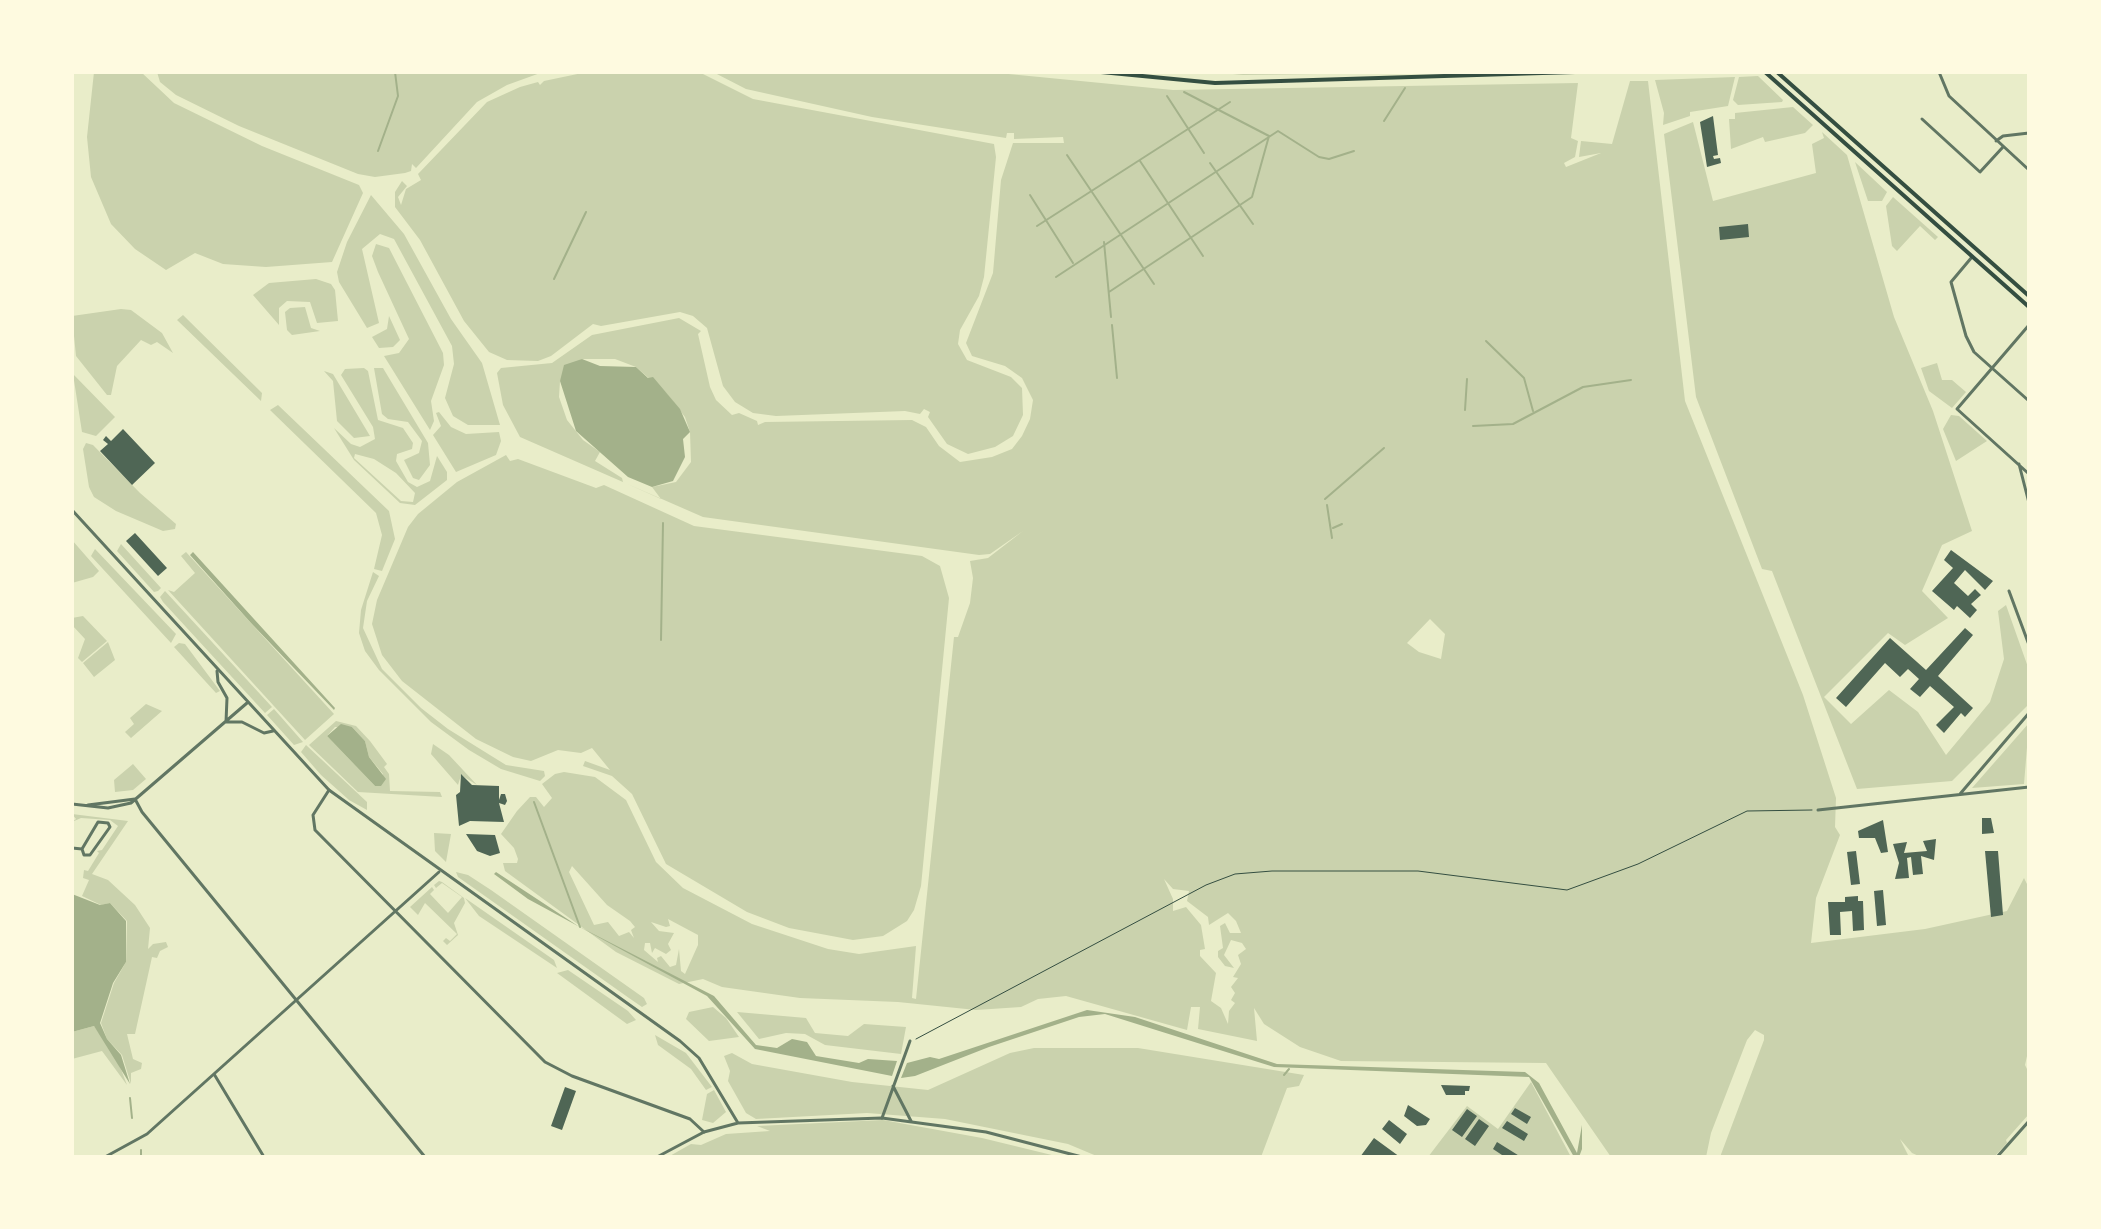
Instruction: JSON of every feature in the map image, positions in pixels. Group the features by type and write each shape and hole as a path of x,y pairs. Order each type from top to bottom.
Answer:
{"main road":[{"path":"1101,72 1215,83 1575,72"},
{"path":"1765,72 2029,307"},
{"path":"1777,72 2029,296"},
{"path":"1825,126 1830,120"},
{"path":"1972,257 1978,250"}],"street":[{"path":"1939,72 1949,96 2029,170"},
{"path":"1922,119 1980,172 2003,147"},
{"path":"1996,141 2003,136 2029,133"},
{"path":"1972,257 1955,275 1951,293 1971,348 2029,401"},
{"path":"2029,325 1957,411 2029,474"},
{"path":"2019,464 2029,502"},
{"path":"72,510 329,790 439,872 687,1046 699,1058 738,1123"},
{"path":"2009,591 2029,645"},
{"path":"217,671 218,682 227,698 226,722"},
{"path":"72,804 135,799 247,703"},
{"path":"1960,794 2029,713"},
{"path":"226,722 246,723 264,733 273,731"},
{"path":"1818,810 2029,787"},
{"path":"329,790 320,801 313,825 550,1066 690,1119 704,1132"},
{"path":"135,799 142,812 425,1157"},
{"path":"72,848 82,849 87,856 93,853 109,824 98,822 82,849"},
{"path":"105,1157 147,1134 439,872"},
{"path":"882,1118 910,1041"},
{"path":"214,1074 264,1157"},
{"path":"893,1086 911,1121"},
{"path":"657,1157 704,1132 738,1123 882,1118 986,1132 1082,1157"},
{"path":"1997,1157 2029,1121"}],"path":[{"path":"910,1041 1206,885 1235,874 1418,871 1567,890 1638,864 1747,811 1818,810"}],"shaded area":[{"path":"94,72 141,72 174,103 262,146 359,185 363,193 332,262 266,267 223,264 195,253 166,270 135,249 111,224 91,177 87,137"},
{"path":"157,72 543,72 507,85 477,102 416,168 412,164 411,171 375,177 358,174 239,126 176,95 160,82"},
{"path":"587,72 699,72 753,99 994,144 996,157 984,277 979,296 960,330 958,344 967,360 1011,377 1022,388 1023,415 1013,436 995,447 968,454 947,444 928,417 930,412 924,409 920,414 905,411 776,416 753,413 735,402 723,386 707,328 693,316 680,312 601,326 593,324 551,356 538,361 507,360 489,352 464,321 420,240 395,207 395,192 402,181 407,186 398,197 401,205 406,189 421,180 418,174 487,102 520,87 538,82 540,85 544,81"},
{"path":"713,72 988,72 1173,90 1578,83 1571,138 1578,141 1575,157 1564,163 1566,167 1601,153 1579,157 1581,141 1612,144 1630,81 1648,81 1685,401 1803,695 1836,798 1835,827 1840,835 1816,898 1811,943 1925,929 2007,911 2024,878 2029,888 2029,1047 2025,1065 2029,1073 2029,1114 1994,1157 1921,1157 1912,1153 1900,1139 1909,1157 1720,1157 1764,1040 1764,1035 1755,1030 1747,1040 1711,1133 1706,1157 1611,1157 1546,1063 1341,1061 1300,1047 1264,1024 1254,1008 1257,1041 1198,1029 1200,1007 1191,1007 1187,1030 1066,996 1038,999 1021,1007 976,1010 898,1002 800,998 722,987 703,979 679,984 616,952 505,871 503,863 517,863 518,859 514,848 501,834 530,797 536,797 544,807 552,798 542,784 555,774 564,772 595,777 626,800 656,862 683,888 752,924 828,949 859,954 916,946 912,998 916,999 954,637 958,637 970,603 973,578 970,561 988,558 1023,531 990,554 979,555 703,517 661,498 652,487 676,482 691,462 690,432 685,417 667,394 636,367 615,359 582,359 566,370 560,381 559,397 567,420 583,440 600,452 595,461 623,482 520,437 503,405 497,373 501,368 552,363 592,335 679,318 701,331 698,334 710,387 716,400 732,415 739,413 757,421 758,425 765,422 912,420 926,427 939,446 960,462 992,457 1012,449 1030,419 1033,400 1022,378 1005,366 972,356 966,343 993,273 1001,180 1013,143 1064,143 1063,137 1014,139 1014,133 1007,133 1006,138 872,117 746,89","holes":["1430,619 1445,634 1441,659 1419,652 1407,643","572,866 607,905 635,927 631,930 634,938 629,932 619,936 608,922 594,925 569,872","1164,879 1173,889 1189,891 1187,901 1208,917 1209,925 1228,913 1236,921 1241,933 1230,933 1225,923 1220,926 1223,948 1218,951 1218,957 1225,966 1234,968 1224,955 1231,940 1242,943 1246,949 1238,955 1241,964 1233,977 1238,978 1231,987 1235,993 1231,1000 1235,1003 1229,1011 1228,1024 1221,1008 1211,1001 1216,973 1200,956 1200,950 1205,949 1201,925 1186,907 1173,911 1173,899","668,919 698,935 698,945 685,974 681,971 679,949 676,965 670,967 661,956 657,958 658,962 644,950 645,943 650,943 652,953 655,948 666,954 671,950 668,944 674,933 659,931 651,922 666,927 670,926"]},
{"path":"1212,72 1469,72 1243,75"},
{"path":"1758,76 1782,102 1738,105 1733,100 1739,77"},
{"path":"1735,77 1728,106 1690,112 1690,116 1663,125 1664,113 1655,80"},
{"path":"1793,107 1813,125 1805,133 1765,142 1763,137 1731,149 1729,119 1735,119 1735,113"},
{"path":"1693,122 1713,201 1816,173 1812,144 1824,138 1822,132 1847,155 1894,317 1933,411 1972,531 1942,545 1922,591 1948,618 1905,645 1888,633 1824,697 1851,724 1889,690 1918,712 1946,755 1990,702 2004,659 1998,611 2006,605 2029,670 2029,704 1952,781 1857,789 1772,571 1762,569 1696,397 1664,134"},
{"path":"1855,162 1887,192 1882,201 1868,201"},
{"path":"371,195 404,234 451,319 482,363 500,425 468,425 453,416 445,398 454,364 452,346 394,239 380,234 362,249 379,323 367,328 339,282 337,272 347,242"},
{"path":"1893,197 1938,237 1935,240 1920,226 1897,251 1892,246 1886,206"},
{"path":"376,244 389,248 443,353 444,365 431,401 434,421 430,430 384,356 399,353 409,339 372,256"},
{"path":"316,279 331,284 335,290 338,321 317,323 310,302 287,301 279,308 279,325 253,295 269,283"},
{"path":"305,307 311,328 320,331 292,335 287,330 285,312 290,308"},
{"path":"131,310 162,333 173,353 157,342 151,345 141,340 117,366 111,395 107,395 76,356 72,316"},
{"path":"183,315 262,393 261,401 177,320"},
{"path":"389,316 400,340 393,347 379,348 372,337 387,329"},
{"path":"582,359 600,366 636,367 648,378 653,377 680,409 690,432 683,439 685,457 673,481 652,487 628,477 576,431 560,381 564,365"},
{"path":"1937,363 1942,380 1952,380 1966,392 1952,408 1929,391 1921,368"},
{"path":"364,368 368,371 378,420 403,428 413,443 412,449 397,454 396,461 408,482 417,487 430,481 437,456 447,472 447,480 415,505 400,503 354,460 334,428 351,444 360,447 375,439 373,427 341,375 345,369","holes":["355,454 374,459 396,473 415,493 413,502 401,501 354,458"]},
{"path":"374,368 383,368 428,443 430,465 419,480 413,478 404,460 419,453 422,441 408,422 388,419 382,414"},
{"path":"324,371 333,374 370,436 354,438 337,421 333,381"},
{"path":"73,374 115,417 96,436 82,432"},
{"path":"278,405 389,511 395,539 382,571 374,569 382,535 376,513 270,410"},
{"path":"439,412 451,427 466,434 499,432 501,441 496,455 456,472 433,435 441,426 436,413"},
{"path":"1951,415 1959,416 1987,441 1956,461 1943,429"},
{"path":"86,443 93,445 176,524 175,529 163,531 116,511 94,497 89,487 83,449"},
{"path":"506,455 510,461 518,459 596,488 604,485 694,526 922,556 940,566 949,598 921,886 914,910 907,921 883,936 853,940 789,928 747,912 666,864 632,794 612,776 583,766 585,761 610,770 592,748 581,753 558,750 531,761 513,757 476,739 402,681 382,655 372,624 377,600 408,527 418,514 457,482"},
{"path":"72,540 99,571 93,577 72,583"},
{"path":"121,544 161,588 158,591 154,592 117,551"},
{"path":"95,549 176,634 171,643 91,556"},
{"path":"186,552 334,714 305,740 168,590 174,592 195,573 181,556"},
{"path":"193,552 335,708 334,710 190,555"},
{"path":"373,572 379,576 367,601 363,628 382,669 421,708 448,729 506,765 544,771 545,776 540,781 501,769 469,750 431,722 379,670 365,651 359,633 361,610"},
{"path":"165,591 272,707 265,713 163,602 160,597"},
{"path":"83,616 107,641 82,662 78,658 85,639 72,625 72,618"},
{"path":"108,642 115,660 94,677 83,663"},
{"path":"179,643 185,644 220,691 216,693 174,647"},
{"path":"146,704 162,711 131,738 125,732 134,724 130,718"},
{"path":"274,709 303,742 294,745 267,715"},
{"path":"336,721 356,726 387,764 384,767 389,774 390,791 440,792 442,797 358,792 309,745","holes":["335,727 352,727 365,741 369,757 383,774 375,786 327,736"]},
{"path":"2029,723 2024,784 1972,788"},
{"path":"341,724 352,727 365,741 369,757 386,779 381,786 375,786 327,736"},
{"path":"433,744 449,755 477,785 461,775 458,785 431,754"},
{"path":"306,745 367,802 367,810 349,800 321,775 301,752"},
{"path":"133,764 146,779 133,790 115,792 114,780"},
{"path":"72,814 128,821 92,874 108,880 135,905 150,928 148,949 153,944 166,942 168,947 160,951 157,958 152,957 135,1034 127,1034 133,1059 142,1063 141,1069 131,1073 131,1084 122,1055 107,1039 101,1023 114,983 126,962 127,921 110,903 101,905 82,896 89,880 83,878 84,870 88,871 99,853 97,851 102,850 118,826 110,820 81,818 72,822 76,819"},
{"path":"434,833 451,834 446,862 435,851"},
{"path":"456,872 468,875 491,890 644,998 647,1004 642,1007 458,877"},
{"path":"496,872 578,926 714,996 756,1045 777,1048 792,1039 807,1042 816,1056 859,1063 868,1059 897,1061 892,1076 755,1049 707,996 528,899 494,874"},
{"path":"442,882 464,898 465,903 454,923 458,935 447,945 443,941 446,938 450,941 457,934 425,903 418,915 410,907 432,887 434,890 430,894 448,913 462,897 442,883 436,888 434,885"},
{"path":"72,894 100,905 110,903 126,921 126,962 113,983 100,1023 107,1039 121,1055 130,1084 94,1026 72,1032"},
{"path":"465,898 554,960 557,968 479,916"},
{"path":"568,970 628,1011 636,1020 627,1024 557,973"},
{"path":"713,1007 726,1018 739,1037 709,1041 686,1019 689,1012"},
{"path":"1087,1010 1135,1017 1277,1064 1525,1072 1539,1083 1577,1153 1582,1125 1582,1149 1579,1157 1574,1157 1529,1077 1274,1067 1105,1014 1079,1017 915,1076 901,1078 907,1063 930,1057 939,1059"},
{"path":"737,1012 806,1018 815,1033 848,1036 864,1024 906,1027 901,1054 825,1045 805,1034 786,1033 759,1039"},
{"path":"94,1026 116,1056 127,1085 102,1051 72,1059 72,1032"},
{"path":"655,1035 686,1053 712,1087 706,1090 691,1069 658,1045"},
{"path":"1034,1048 1138,1048 1304,1075 1299,1086 1287,1088 1261,1157 1099,1157 1068,1144 945,1119 867,1113 756,1119 746,1113 728,1081 730,1071 724,1056 732,1053 752,1064 852,1082 928,1090 1010,1053"},
{"path":"1531,1082 1571,1157 1428,1157 1467,1106 1498,1129"},
{"path":"714,1090 726,1112 713,1123 702,1120 707,1094"},
{"path":"883,1120 982,1138 1060,1157 668,1157 691,1144 701,1145 726,1134 770,1131 757,1126"}],"building":[{"path":"1713,116 1718,155 1713,156 1714,159 1720,158 1721,163 1707,167 1700,122"},
{"path":"1748,224 1749,237 1720,240 1719,227"},
{"path":"123,429 155,463 132,485 100,451 108,444 103,440 106,436 111,441"},
{"path":"135,533 167,568 158,576 126,541"},
{"path":"1951,550 1993,581 1985,590 1965,570 1954,583 1968,596 1975,589 1981,595 1971,604 1977,610 1970,618 1957,606 1954,610 1932,591 1953,568 1944,560"},
{"path":"1965,628 1973,635 1938,676 1973,708 1965,717 1961,713 1944,733 1936,725 1954,707 1930,686 1920,697 1910,689 1919,679 1908,669 1900,677 1885,663 1846,707 1836,698 1890,638 1926,670"},
{"path":"461,774 472,785 499,786 499,800 501,794 505,794 507,801 505,805 499,803 504,822 470,821 459,826 456,795 460,792"},
{"path":"1982,818 1991,818 1994,833 1982,834"},
{"path":"1883,820 1888,852 1881,853 1875,838 1859,838 1858,831"},
{"path":"466,834 495,835 500,853 490,856 477,851"},
{"path":"1936,839 1934,860 1921,856 1923,874 1913,875 1911,857 1907,858 1909,878 1895,879 1899,863 1893,844 1907,842 1904,853 1927,851 1923,841"},
{"path":"1856,851 1860,884 1851,885 1847,852"},
{"path":"1985,851 1998,851 2003,915 1991,917"},
{"path":"1883,890 1886,925 1877,926 1874,891"},
{"path":"1858,896 1858,901 1863,901 1864,930 1853,931 1852,911 1840,912 1841,935 1830,935 1828,902 1845,902 1845,897"},
{"path":"1441,1085 1470,1086 1465,1095 1446,1095"},
{"path":"565,1087 576,1091 562,1130 551,1126"},
{"path":"1408,1105 1430,1119 1426,1125 1417,1126 1404,1116"},
{"path":"1515,1108 1531,1117 1527,1124 1511,1114"},
{"path":"1467,1109 1477,1116 1462,1137 1452,1130"},
{"path":"1479,1119 1489,1126 1475,1146 1465,1139"},
{"path":"1389,1120 1407,1134 1400,1144 1382,1129"},
{"path":"1507,1121 1528,1134 1524,1141 1502,1128"},
{"path":"1374,1138 1400,1157 1360,1157"},
{"path":"1497,1142 1521,1157 1505,1157 1493,1149"}],"waterway":[{"path":"378,151 398,96 395,72"},
{"path":"1384,121 1405,88"},
{"path":"1109,292 1252,197 1269,136 1184,92"},
{"path":"1167,96 1204,153"},
{"path":"1037,226 1230,102"},
{"path":"1056,277 1278,131 1319,157 1329,159 1354,151"},
{"path":"1067,155 1154,284"},
{"path":"1140,161 1203,256"},
{"path":"1210,163 1253,224"},
{"path":"1030,195 1073,263"},
{"path":"554,279 586,212"},
{"path":"1104,242 1111,317"},
{"path":"1112,325 1117,378"},
{"path":"1486,341 1524,378 1533,411"},
{"path":"1465,410 1467,379"},
{"path":"1473,426 1513,424 1583,387 1631,380"},
{"path":"1325,499 1384,448"},
{"path":"1327,505 1332,538"},
{"path":"661,640 663,523"},
{"path":"1333,528 1342,524"},
{"path":"534,802 580,927"},
{"path":"1284,1075 1289,1069"},
{"path":"130,1098 132,1118"},
{"path":"141,1150 141,1157"}]}
